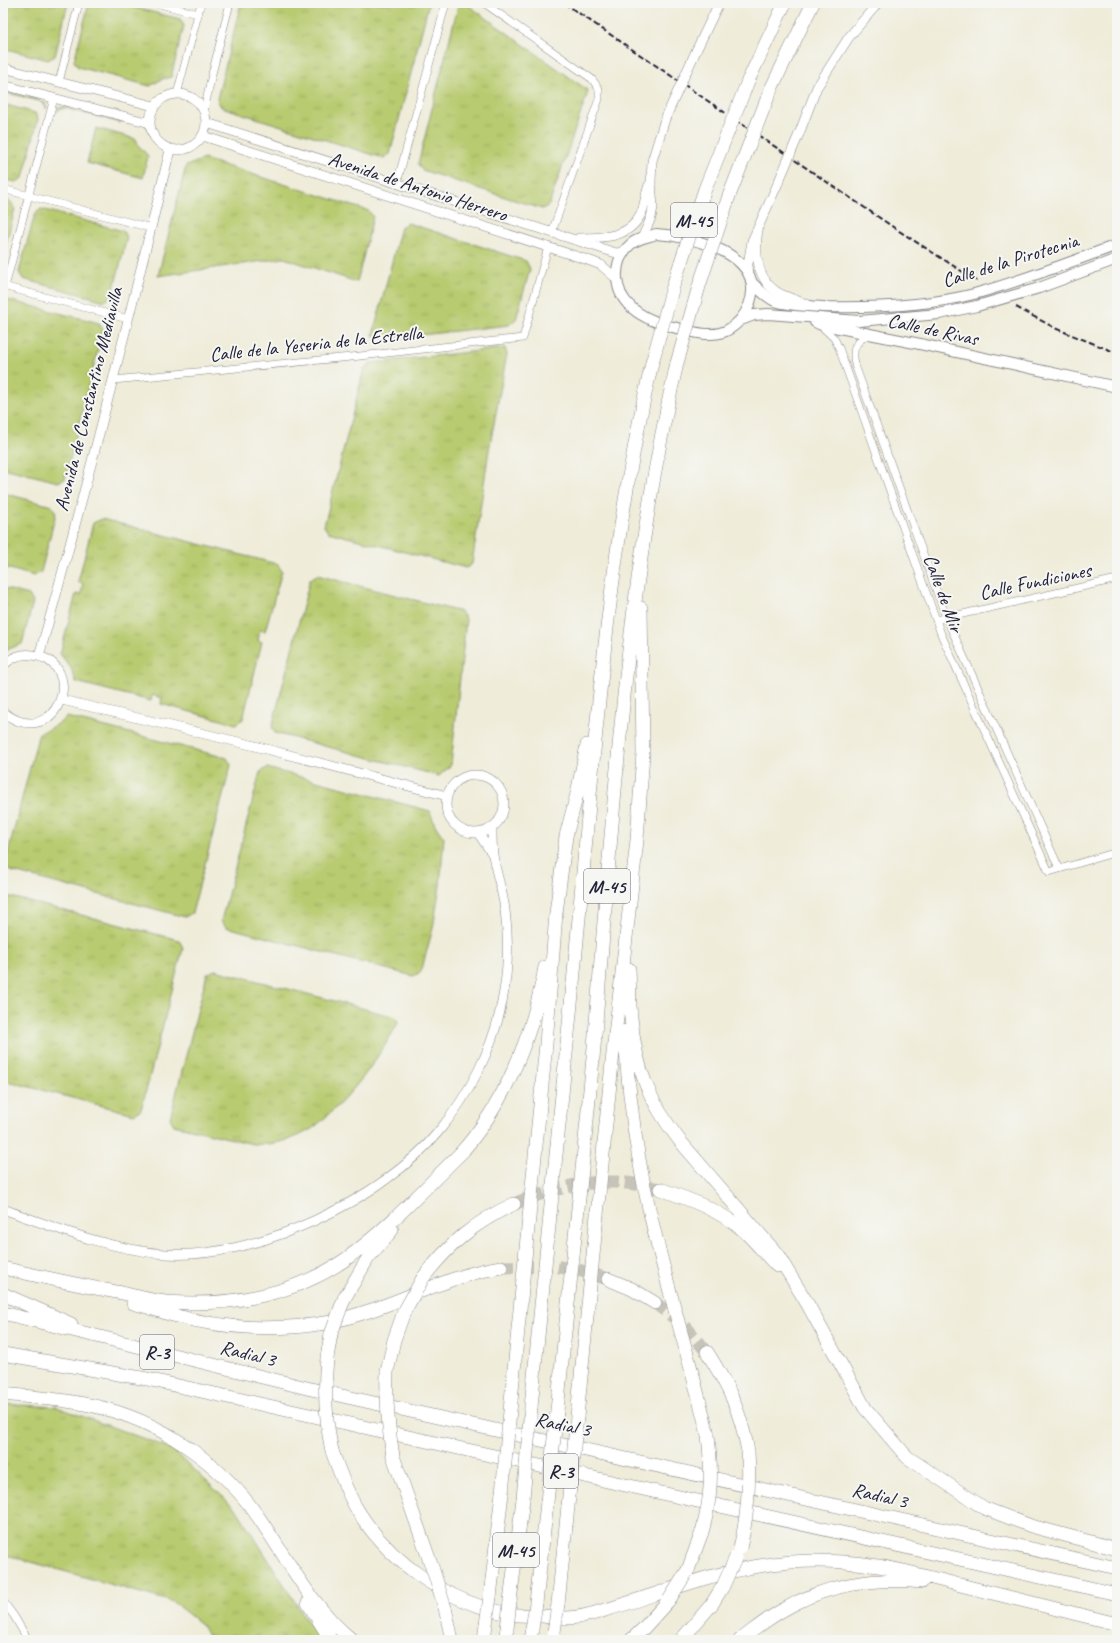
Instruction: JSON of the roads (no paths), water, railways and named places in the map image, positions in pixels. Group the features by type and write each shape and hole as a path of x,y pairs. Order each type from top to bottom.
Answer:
{"highway":[{"name":"M-45","path":"506,1635 523,1499 568,1048 596,719 612,587 639,418 652,363 674,283 705,189 748,81 785,3"},
{"name":"M-45","path":"531,1635 536,1603 557,1411 594,1046 599,970 628,656 653,479 663,423 677,363 700,283 729,196 771,89 813,3"},
{"path":"631,1640 669,1600 688,1570 702,1532 711,1487 711,1464 708,1435 662,1268 640,1167 633,1128 625,1051 633,880 643,753 641,605 637,591"},
{"path":"484,1640 502,1493 546,1044 556,913 566,836 577,794 588,739 596,719"},
{"path":"554,1636 610,1077 633,880"},
{"path":"556,913 551,930 534,1014 512,1073 494,1108 475,1137 368,1258 344,1299 331,1334 326,1358 325,1405 327,1428 332,1451 358,1511 377,1537 398,1560 423,1578 449,1593 479,1606 511,1614 567,1618 587,1615 626,1604 704,1578 753,1566 794,1561 835,1560 869,1564 936,1578 1117,1624"},
{"path":"629,969 631,1016 634,1042 640,1071 651,1098 666,1123 680,1142 777,1254 808,1303 865,1408 907,1457 984,1508 1031,1526 1117,1549"},
{"path":"3,1268 71,1284 165,1302 230,1301 264,1295 288,1288 328,1270 375,1236 464,1150"},
{"path":"660,1189 689,1199 714,1211 743,1230 808,1303"},
{"path":"452,1640 445,1608 433,1570 393,1456 387,1426 387,1372 394,1340 404,1312 423,1278 438,1258 458,1238 493,1214 514,1204"},
{"path":"71,1284 177,1316 210,1323 244,1326 294,1326 326,1323 356,1314 478,1270 501,1267"},
{"path":"608,1279 632,1289 656,1303"},
{"path":"3,1294 108,1340"},
{"name":"Radial 3","path":"3,1313 311,1389 1117,1568"},
{"path":"681,1640 712,1604 723,1586 738,1552 746,1525 750,1480 748,1451 737,1407 721,1374 707,1352"},
{"name":"R-3","path":"3,1354 154,1380 1117,1594"},
{"path":"3,1394 66,1401 111,1410 164,1433 193,1451 222,1476 242,1496 258,1517 312,1599 339,1630 352,1640"},
{"path":"258,1517 277,1555 331,1640"},
{"path":"740,1640 782,1610 804,1599 832,1589 859,1582 880,1580 952,1583"}],"main road":[{"path":"741,320 751,300 751,282 740,261 727,252 675,235 656,234 642,238 631,244 624,252 617,270 619,291 625,301 633,309 652,321 702,334 713,334 723,332 741,320 754,315 768,314 809,317"},
{"name":"Calle de la Pirotecnia","path":"751,282 766,296 782,303 813,306 889,306 973,294 1035,275 1117,245"},
{"name":"Calle de la Pirotecnia","path":"809,317 859,321 912,317 954,311 1039,288 1117,259"},
{"name":"Calle de Rivas","path":"809,317 819,324 1117,387"}],"street":[{"path":"59,82 79,3"},
{"path":"156,3 198,14"},
{"path":"177,94 201,3"},
{"path":"204,111 230,3"},
{"path":"397,183 446,3"},
{"path":"484,3 592,78 599,89 600,99 552,232"},
{"path":"642,238 651,218 652,161 665,119 719,3"},
{"path":"746,270 752,241 799,134 817,87 849,38 878,3"},
{"path":"3,68 154,106"},
{"path":"3,85 150,123"},
{"path":"177,94 191,97 196,100 204,111 207,123 203,136 197,144 189,149 180,151 170,150 162,146 151,132 151,114 154,106 168,95 177,94"},
{"path":"54,98 30,196 4,287 128,319"},
{"name":"Avenida de Antonio Herrero","path":"207,123 616,253 624,252"},
{"name":"Avenida de Antonio Herrero","path":"203,136 601,265 617,279"},
{"name":"Avenida de Constantino Mediavilla","path":"39,656 113,380 170,150"},
{"path":"569,238 601,238 620,235 631,227 640,216 651,182"},
{"path":"3,189 150,228"},
{"path":"758,229 756,256 758,267 762,275 776,291 784,296 813,306"},
{"name":"Calle de la Yeseria de la Estrella","path":"113,380 351,357 523,338 548,247"},
{"name":"Calle de Mir","path":"819,324 834,338 839,348 941,634 1049,872 1059,868 946,617 855,365 853,355 854,347 861,339 869,334"},
{"name":"Calle Fundiciones","path":"936,620 1117,579"},
{"path":"3,666 16,656 27,654 39,656 48,660 56,668 61,678 63,689 62,700 56,709 50,716 41,721 32,723 12,719 3,712"},
{"path":"62,700 251,745 447,796"},
{"path":"481,776 494,782 502,794 504,809 498,822 492,827 478,833 470,833 462,830 450,820 446,804 447,796 452,787 465,777 481,776"},
{"path":"3,1209 89,1240 166,1254 203,1253 240,1247 306,1224 339,1208 374,1187 408,1162 438,1132 465,1095 490,1045 502,1003 507,946 505,910 493,854 492,827"},
{"path":"478,833 493,854"},
{"path":"1059,868 1117,852"},
{"path":"3,1601 28,1640"}],"tunnel":[{"path":"514,1204 564,1187 590,1183 617,1182 660,1189"},
{"path":"501,1267 554,1266 582,1271 608,1279"},
{"path":"655,1303 685,1326 707,1352"}],"railway":[{"path":"564,3 896,229 977,281"},
{"path":"1016,307 1057,329 1117,353"}]}
